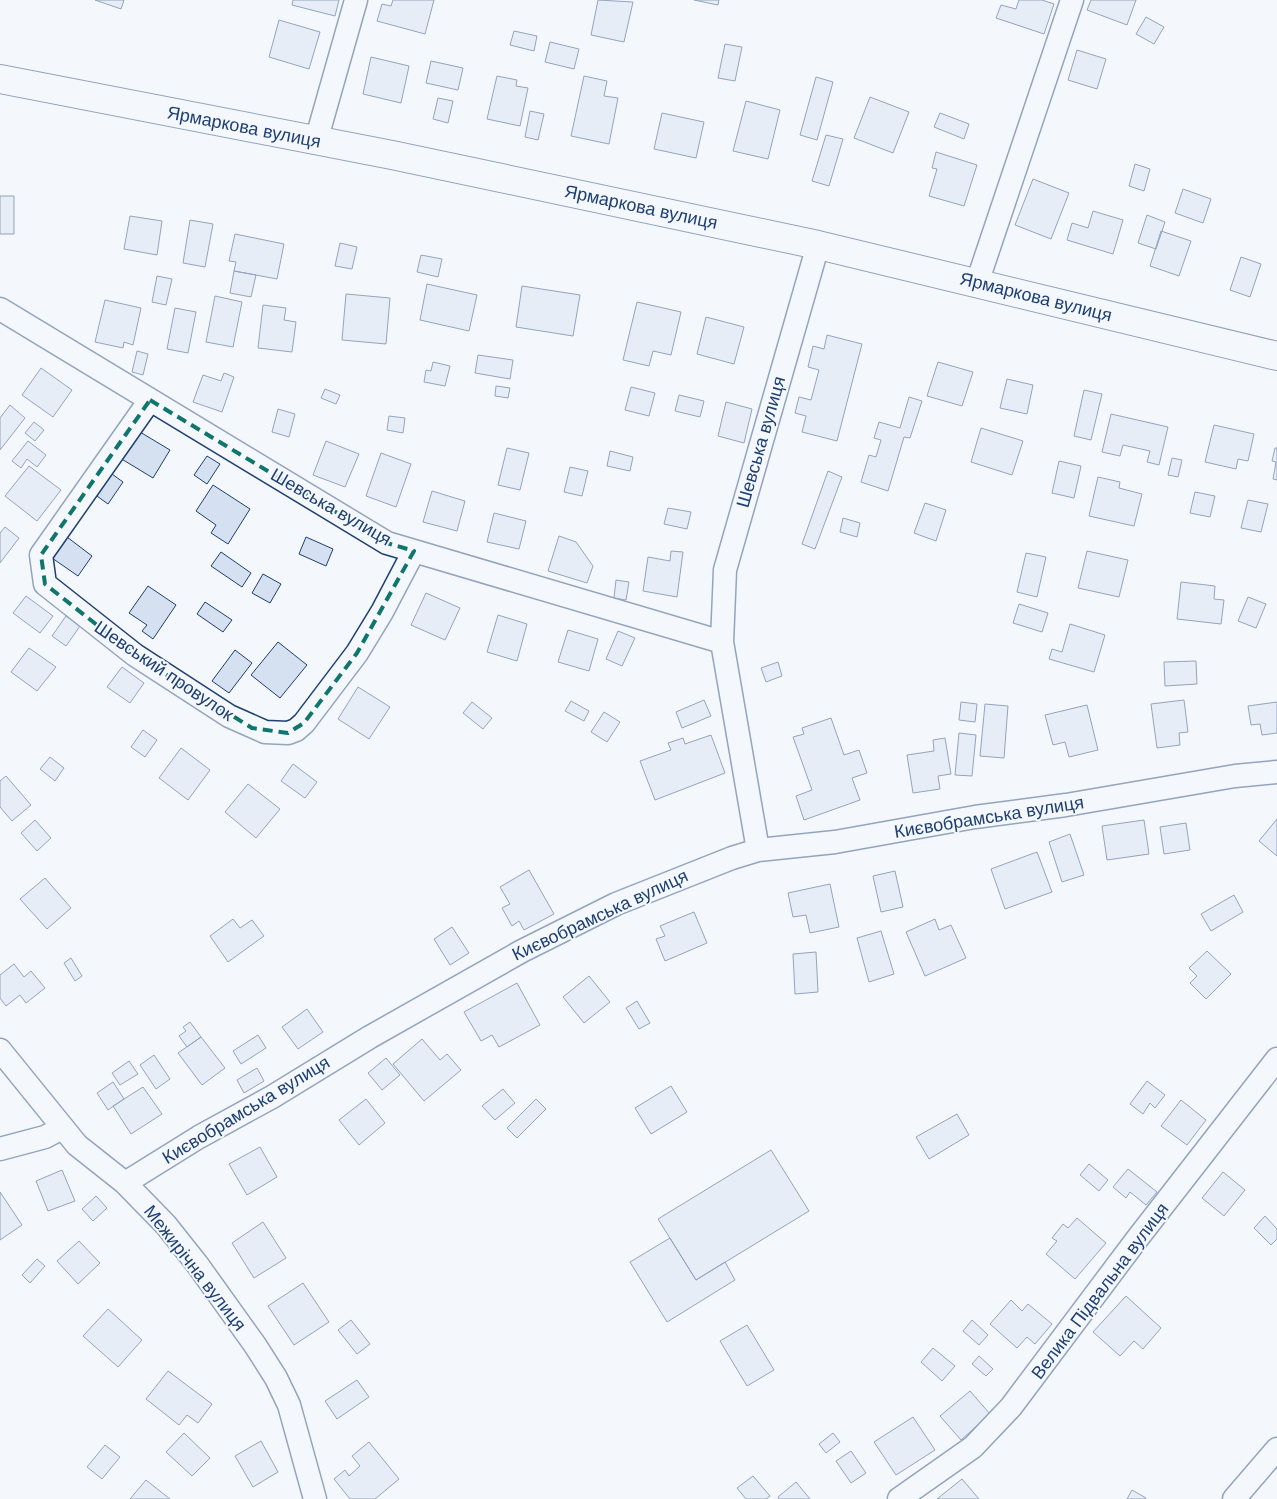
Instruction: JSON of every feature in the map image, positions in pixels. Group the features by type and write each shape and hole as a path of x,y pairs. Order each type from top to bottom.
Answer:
{"street":[{"path":"316,141 356,0"},
{"path":"977,283 1072,0"},
{"name":"Ярмаркова вулиця","path":"0,79 316,141 818,245 1277,356"},
{"name":"Шевська вулиця","path":"758,850 722,642 725,570 818,245"},
{"name":"Шевська вулиця","path":"0,309 387,543 722,642"},
{"name":"Шевський провулок","path":"150,400 40,555 46,584 135,656 229,716 265,732 288,733 296,730 316,708 357,653 382,612 414,551"},
{"name":"Києвобрамська вулиця","path":"125,1183 199,1137 272,1097 370,1037 522,951 657,886 732,858 758,850 835,842 975,817 1076,803 1235,776 1277,772"},
{"name":"Межирічна вулиця","path":"0,1050 62,1128 88,1156 125,1183 166,1225 197,1264 276,1378 296,1427 307,1478 315,1499"},
{"name":"Велика Підвальна вулиця","path":"899,1499 973,1447 1005,1414 1277,1059"},
{"path":"0,1149 45,1137 62,1128"},
{"path":"1234,1499 1277,1449"}],"highlighted area":[{"path":"150,400 387,543 414,551 357,653 304,723 288,733 252,728 135,655 45,584 41,555"}],"building":[{"path":"95,0 124,0 121,9"},
{"path":"293,0 339,0 335,16 292,5"},
{"path":"393,0 434,0 425,34 377,21 382,4 391,6"},
{"path":"598,0 633,2 624,42 591,35"},
{"path":"694,0 719,0 718,5"},
{"path":"1019,0 1042,0 1054,4 1044,34 996,18 1001,5 1016,9"},
{"path":"1091,0 1136,0 1127,25 1087,10"},
{"path":"1146,17 1164,27 1154,44 1136,34"},
{"path":"279,20 320,32 309,69 269,57"},
{"path":"514,31 537,36 534,51 510,45"},
{"path":"550,42 579,49 574,69 545,62"},
{"path":"725,44 742,47 735,81 718,78"},
{"path":"1077,50 1106,59 1097,89 1068,80"},
{"path":"371,57 409,66 401,103 363,94"},
{"path":"431,61 463,68 458,90 426,83"},
{"path":"497,76 517,80 516,86 528,88 520,126 487,119"},
{"path":"584,76 607,81 604,96 618,98 609,144 571,136"},
{"path":"816,77 833,82 817,140 800,135"},
{"path":"870,97 909,112 893,153 854,138"},
{"path":"438,98 453,101 448,123 433,119"},
{"path":"746,101 780,110 768,159 733,151"},
{"path":"530,111 544,114 538,140 525,137"},
{"path":"662,113 704,122 696,158 654,149"},
{"path":"940,113 969,124 964,139 934,127"},
{"path":"826,135 843,139 829,186 812,181"},
{"path":"936,152 977,165 964,206 929,196 937,169 932,168"},
{"path":"1135,164 1150,169 1144,191 1129,186"},
{"path":"1033,179 1069,193 1051,239 1015,225"},
{"path":"1183,189 1211,199 1203,223 1175,213"},
{"path":"0,196 14,196 14,234 0,234"},
{"path":"1093,211 1123,220 1113,254 1067,240 1072,223 1088,228"},
{"path":"1147,215 1165,222 1156,249 1138,243"},
{"path":"130,216 162,221 157,255 124,249"},
{"path":"190,220 213,224 205,267 183,263"},
{"path":"1161,231 1191,241 1179,276 1150,266"},
{"path":"235,234 284,244 277,279 234,271 236,262 229,261"},
{"path":"340,243 357,247 352,269 335,266"},
{"path":"421,255 442,259 438,277 417,272"},
{"path":"1241,257 1261,264 1250,297 1230,290"},
{"path":"234,271 256,275 251,297 230,293"},
{"path":"157,276 172,279 166,305 152,302"},
{"path":"427,284 477,295 469,331 420,320"},
{"path":"522,286 580,295 573,336 516,327"},
{"path":"346,294 390,298 386,344 342,340"},
{"path":"215,296 242,302 233,347 206,342"},
{"path":"105,300 141,308 133,345 124,342 123,348 95,342"},
{"path":"637,302 681,312 671,355 653,351 649,366 623,360"},
{"path":"263,305 286,308 284,320 296,322 292,352 258,348"},
{"path":"175,308 196,312 188,353 167,349"},
{"path":"706,317 744,327 734,364 697,354"},
{"path":"827,335 862,344 837,441 802,432 806,416 795,413 799,397 811,400 819,370 808,367 813,346 824,349"},
{"path":"137,351 148,354 143,375 132,372"},
{"path":"478,355 513,360 510,379 475,373"},
{"path":"433,362 450,366 445,386 424,382 426,370 431,371"},
{"path":"938,362 973,372 962,406 927,396"},
{"path":"41,368 72,390 53,417 22,395"},
{"path":"224,373 234,377 222,412 193,402 203,375 221,381"},
{"path":"1007,379 1033,385 1027,414 1000,408"},
{"path":"496,386 510,388 508,398 495,396"},
{"path":"631,387 655,393 649,416 625,410"},
{"path":"325,389 340,395 336,404 321,398"},
{"path":"1084,390 1102,394 1091,440 1074,436"},
{"path":"679,395 704,401 700,417 675,411"},
{"path":"909,397 922,401 910,438 904,437 888,491 861,482 869,455 876,457 881,440 874,438 879,422 900,428"},
{"path":"726,402 752,409 744,443 718,436"},
{"path":"10,405 25,418 0,450 0,418"},
{"path":"278,409 295,414 289,437 272,432"},
{"path":"1111,414 1168,427 1159,465 1147,462 1150,451 1123,445 1120,456 1102,452"},
{"path":"389,416 405,418 403,433 387,430"},
{"path":"34,422 44,430 35,441 25,433"},
{"path":"1214,425 1254,434 1248,461 1238,459 1236,469 1205,462"},
{"path":"981,428 1023,441 1012,475 971,462"},
{"path":"140,432 170,450 153,478 120,458"},
{"path":"28,441 46,455 37,467 27,459 21,468 12,461"},
{"path":"326,441 359,454 345,487 313,475"},
{"path":"507,448 529,453 520,490 498,485"},
{"path":"1275,448 1277,448 1277,480 1273,479 1276,462 1272,461"},
{"path":"610,451 633,457 630,471 607,466"},
{"path":"381,453 411,464 396,507 366,496"},
{"path":"207,456 220,464 207,484 194,475"},
{"path":"1172,458 1182,460 1178,477 1168,475"},
{"path":"1059,461 1081,466 1074,498 1052,493"},
{"path":"29,466 61,490 37,521 5,496"},
{"path":"570,467 588,471 582,496 564,492"},
{"path":"105,469 123,482 108,504 90,491"},
{"path":"828,471 842,477 815,549 802,544"},
{"path":"1098,477 1120,482 1119,488 1142,494 1134,526 1089,516"},
{"path":"213,485 250,509 228,544 211,533 216,525 196,511"},
{"path":"432,491 465,501 457,531 423,522"},
{"path":"1195,492 1215,496 1210,517 1190,513"},
{"path":"1248,500 1268,504 1261,532 1241,528"},
{"path":"925,503 946,510 936,541 914,533"},
{"path":"668,508 691,512 687,529 664,524"},
{"path":"494,513 526,521 519,549 487,542"},
{"path":"843,518 860,523 857,537 840,532"},
{"path":"5,527 19,538 0,563 0,533"},
{"path":"559,536 576,542 593,566 587,583 548,571"},
{"path":"67,537 92,556 78,576 52,558"},
{"path":"306,537 333,549 326,566 299,554"},
{"path":"671,551 683,552 677,597 643,591 648,557 670,561"},
{"path":"1087,551 1128,560 1119,597 1078,588"},
{"path":"221,552 251,573 242,587 211,566"},
{"path":"1026,553 1046,557 1037,597 1017,592"},
{"path":"263,574 281,584 270,603 252,593"},
{"path":"616,580 629,582 626,600 614,598"},
{"path":"1181,582 1215,586 1214,599 1224,600 1221,624 1177,619"},
{"path":"148,586 176,605 153,639 142,631 147,625 129,613"},
{"path":"426,593 460,608 445,640 411,625"},
{"path":"26,596 53,616 40,633 13,613"},
{"path":"1248,597 1266,604 1256,628 1238,621"},
{"path":"205,602 232,620 223,632 197,614"},
{"path":"1019,604 1048,613 1042,632 1013,623"},
{"path":"498,615 527,624 517,661 487,652"},
{"path":"66,616 80,626 66,646 52,636"},
{"path":"1070,624 1105,635 1094,672 1049,659 1052,649 1062,652"},
{"path":"568,630 598,639 589,671 558,662"},
{"path":"618,631 635,638 622,666 606,659"},
{"path":"278,642 307,665 280,698 251,675"},
{"path":"29,648 56,667 37,691 11,672"},
{"path":"235,650 252,663 229,693 212,681"},
{"path":"1196,661 1197,684 1165,686 1164,662"},
{"path":"778,662 782,676 766,682 761,668"},
{"path":"122,667 144,683 130,703 107,687"},
{"path":"358,687 390,707 369,739 338,719"},
{"path":"704,700 711,716 682,728 676,712"},
{"path":"1184,700 1188,732 1179,733 1180,745 1157,748 1151,704"},
{"path":"571,701 589,711 584,721 565,711"},
{"path":"472,702 492,718 483,729 463,713"},
{"path":"961,702 977,704 975,722 959,720"},
{"path":"1277,702 1277,733 1262,735 1260,724 1251,725 1248,706"},
{"path":"985,704 1008,706 1004,758 980,756"},
{"path":"1087,705 1098,750 1069,757 1065,742 1053,745 1045,715"},
{"path":"604,712 620,722 607,742 591,732"},
{"path":"831,718 844,755 859,750 867,773 852,778 860,800 804,820 796,796 812,790 793,737 804,734 802,728"},
{"path":"143,730 157,740 145,757 131,747"},
{"path":"959,733 976,735 972,776 955,775"},
{"path":"711,735 725,773 655,800 640,761 671,750 668,743 683,738 685,744"},
{"path":"945,738 951,774 938,776 940,789 913,793 907,755 934,751 933,740"},
{"path":"181,748 210,770 188,800 159,778"},
{"path":"50,757 64,768 55,781 40,769"},
{"path":"293,764 317,782 305,798 281,781"},
{"path":"6,776 31,805 12,821 0,807 0,781"},
{"path":"248,784 280,809 256,838 225,812"},
{"path":"1277,819 1277,856 1259,841"},
{"path":"35,820 51,838 37,851 21,833"},
{"path":"1144,820 1149,854 1107,860 1102,826"},
{"path":"1186,823 1190,850 1164,854 1160,827"},
{"path":"1070,834 1084,875 1062,882 1049,842"},
{"path":"1037,852 1052,892 1005,909 991,869"},
{"path":"529,870 554,914 524,930 519,921 512,926 502,908 510,904 500,887"},
{"path":"895,871 903,907 881,912 873,876"},
{"path":"45,878 71,908 47,929 20,899"},
{"path":"830,884 839,927 810,933 806,915 793,917 788,893"},
{"path":"1234,895 1243,912 1211,931 1201,914"},
{"path":"694,912 707,943 665,961 656,939 665,936 660,926"},
{"path":"233,919 240,928 252,920 264,936 228,962 210,936"},
{"path":"935,919 939,930 951,925 966,958 925,976 906,932"},
{"path":"452,927 469,953 450,965 434,939"},
{"path":"881,931 894,974 869,982 857,938"},
{"path":"1207,951 1231,974 1206,999 1190,983 1197,976 1189,968"},
{"path":"816,952 818,992 795,994 793,954"},
{"path":"71,958 82,976 75,981 64,963"},
{"path":"14,964 24,977 31,971 45,988 26,1003 20,995 6,1006 0,998 0,975"},
{"path":"589,976 610,1002 584,1023 563,997"},
{"path":"517,983 540,1025 499,1047 492,1035 481,1041 464,1012"},
{"path":"637,1001 650,1023 639,1029 626,1008"},
{"path":"307,1009 323,1032 298,1049 282,1027"},
{"path":"190,1022 201,1037 187,1047 179,1036 186,1031 183,1027"},
{"path":"258,1035 266,1048 241,1064 233,1051"},
{"path":"201,1037 225,1068 202,1085 178,1053"},
{"path":"422,1039 440,1060 447,1054 461,1070 424,1101 393,1064"},
{"path":"154,1055 170,1079 156,1089 140,1065"},
{"path":"386,1058 400,1075 382,1090 368,1073"},
{"path":"129,1061 138,1074 120,1085 112,1073"},
{"path":"257,1068 264,1081 244,1093 237,1080"},
{"path":"1147,1081 1165,1095 1155,1108 1150,1103 1143,1114 1130,1104"},
{"path":"113,1082 124,1099 108,1110 97,1093"},
{"path":"671,1086 687,1112 651,1134 635,1108"},
{"path":"143,1087 162,1114 131,1134 113,1106"},
{"path":"503,1089 515,1103 495,1120 482,1106"},
{"path":"366,1099 385,1123 359,1145 339,1120"},
{"path":"536,1099 546,1109 517,1138 507,1128"},
{"path":"1181,1100 1206,1120 1187,1145 1161,1126"},
{"path":"957,1114 969,1135 929,1159 916,1137"},
{"path":"260,1147 277,1177 247,1195 229,1164"},
{"path":"771,1150 809,1211 696,1280 658,1219"},
{"path":"1089,1164 1108,1180 1099,1191 1080,1175"},
{"path":"1128,1169 1157,1192 1146,1205 1130,1192 1126,1198 1113,1187"},
{"path":"62,1170 75,1201 48,1211 36,1181"},
{"path":"1223,1172 1245,1190 1224,1216 1202,1198"},
{"path":"0,1192 22,1225 0,1240"},
{"path":"96,1196 107,1208 93,1221 82,1209"},
{"path":"1265,1216 1277,1229 1277,1239 1271,1245 1254,1228"},
{"path":"1077,1218 1106,1243 1075,1279 1046,1254 1057,1241 1052,1238 1063,1224 1068,1228"},
{"path":"263,1222 286,1258 254,1278 232,1243"},
{"path":"670,1238 696,1280 725,1262 735,1280 667,1322 630,1262"},
{"path":"79,1241 100,1263 78,1284 57,1261"},
{"path":"37,1259 45,1266 30,1283 22,1275"},
{"path":"303,1283 329,1322 294,1345 268,1306"},
{"path":"1126,1296 1161,1328 1143,1349 1134,1341 1120,1356 1093,1332"},
{"path":"1011,1300 1022,1311 1028,1304 1052,1324 1035,1344 1027,1337 1017,1348 990,1324"},
{"path":"108,1309 142,1340 118,1367 83,1336"},
{"path":"351,1320 370,1344 357,1354 338,1330"},
{"path":"972,1320 988,1335 979,1345 963,1331"},
{"path":"747,1325 774,1370 747,1386 720,1341"},
{"path":"933,1348 955,1366 942,1381 921,1362"},
{"path":"979,1356 993,1369 986,1376 972,1364"},
{"path":"168,1371 212,1404 198,1423 187,1415 179,1425 146,1399"},
{"path":"357,1380 369,1397 337,1419 325,1401"},
{"path":"970,1391 990,1414 961,1440 940,1416"},
{"path":"913,1417 935,1450 896,1475 874,1442"},
{"path":"184,1433 210,1458 192,1476 166,1452"},
{"path":"833,1433 840,1442 826,1453 819,1444"},
{"path":"261,1441 278,1472 253,1487 235,1456"},
{"path":"369,1442 399,1479 375,1499 350,1499 334,1479 345,1470 349,1476 360,1466 352,1456"},
{"path":"105,1445 120,1457 102,1479 87,1467"},
{"path":"851,1451 866,1473 851,1483 836,1461"},
{"path":"753,1476 770,1496 766,1499 746,1499 737,1488"},
{"path":"962,1479 979,1499 937,1499"},
{"path":"146,1480 170,1499 130,1499"},
{"path":"796,1482 810,1499 779,1499 778,1497"},
{"path":"1132,1490 1146,1498 1127,1499"}]}
